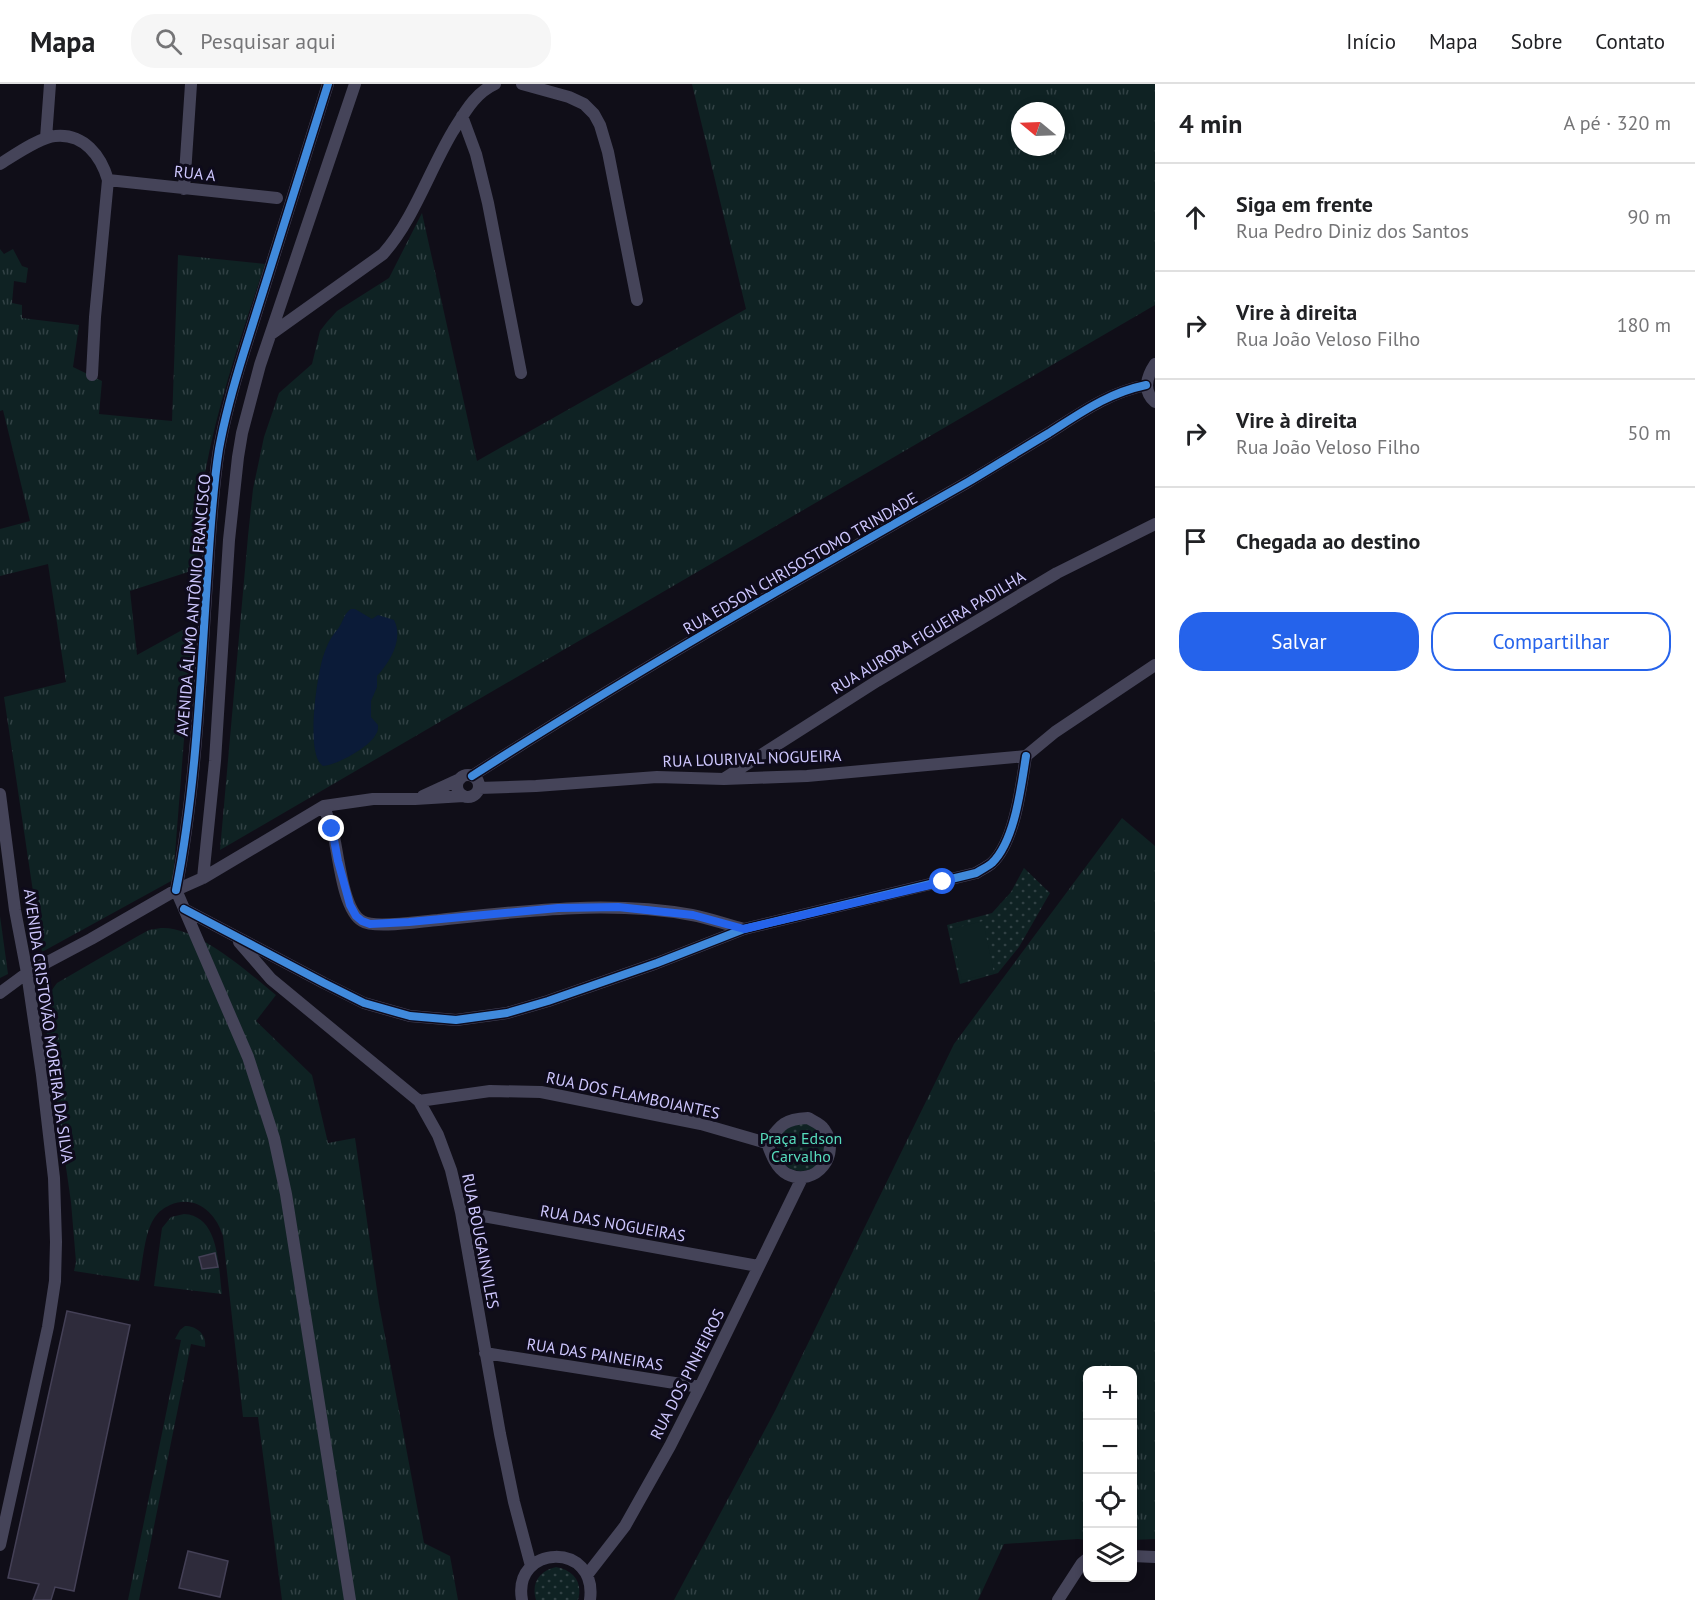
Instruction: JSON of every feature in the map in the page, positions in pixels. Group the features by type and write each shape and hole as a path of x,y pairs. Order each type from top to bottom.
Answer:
{"street":[{"path":"46,138 50,84"},
{"path":"184,189 191,84"},
{"name":"AVENIDA ÁLIMO ANTÔNIO FRANCISCO","path":"176,890 185,844 196,737 210,535 219,449 240,363 328,84"},
{"name":"AVENIDA ÁLIMO ANTÔNIO FRANCISCO","path":"204,878 216,750 229,540 238,457 251,398 270,335 355,84"},
{"path":"270,335 383,254 391,245 414,206 440,153 462,116 475,98 495,84"},
{"path":"522,84 569,97 584,104 594,114 608,152 637,300"},
{"path":"462,116 476,154 488,203 521,373"},
{"path":"0,164 46,138 64,136 77,139 87,145 104,165 108,180 92,375"},
{"name":"RUA A","path":"108,180 277,198"},
{"path":"1155,364 1148,374 1146,385 1151,399 1155,402"},
{"name":"RUA EDSON CHRISOSTOMO TRINDADE","path":"415,799 466,777 623,681 1010,457 1105,398 1127,389 1146,385"},
{"name":"RUA AURORA FIGUEIRA PADILHA","path":"724,779 877,681 1057,573 1155,524"},
{"path":"184,909 364,1003 410,1016 456,1020 507,1013 657,963 744,929 976,873 992,862 1005,844 1015,818 1026,756 1055,732 1155,665"},
{"name":"RUA LOURIVAL NOGUEIRA","path":"479,788 657,777 724,779 807,776 1026,756"},
{"path":"0,993 27,973 176,890 204,878 324,806 373,799 472,796 479,788 478,782 466,777 457,785 459,792 464,796"},
{"name":"AVENIDA CRISTOVÃO MOREIRA DA SILVA","path":"0,794 15,910 42,1075 54,1178 55,1281 48,1327 0,1545"},
{"path":"324,806 332,829 350,905 356,916 370,924 558,908 618,907 693,915 744,929"},
{"path":"176,890 248,1057 274,1138 286,1194 350,1600"},
{"name":"RUA BOUGAINVILES","path":"234,936 271,979 419,1101 442,1144 461,1212 514,1502 531,1566"},
{"name":"RUA DOS FLAMBOIANTES","path":"419,1101 490,1091 541,1092 701,1124 767,1143"},
{"path":"808,1118 823,1127 831,1142 829,1159 818,1172 802,1178 786,1173 774,1161 767,1143 777,1129 792,1119 808,1118"},
{"name":"RUA DOS PINHEIROS","path":"587,1575 625,1526 670,1446 802,1178"},
{"name":"RUA DAS NOGUEIRAS","path":"461,1212 758,1266"},
{"name":"RUA DAS PAINEIRAS","path":"485,1353 700,1387"},
{"path":"1137,1556 1155,1557"},
{"path":"522,1600 522,1581 531,1566 545,1558 562,1557 577,1563 587,1575 590,1583 590,1600"},
{"path":"1058,1600 1083,1562"}],"green space":[{"path":"692,84 1155,84 1155,305 220,850 253,489 264,437 279,393 312,364 320,331 337,311 389,278 422,213 477,461 746,309"},
{"path":"0,249 4,254 13,249 22,266 28,268 26,283 14,281 12,303 22,305 22,318 79,325 73,367 102,381 99,414 172,421 178,255 265,264 232,365 211,442 202,492 197,569 130,591 137,655 193,624 173,880 42,952 4,697 66,682 48,564 0,576 0,529 30,521 3,410 0,411"},
{"path":"1122,818 1155,846 1155,1539 1137,1540 1137,1366 1083,1366 1083,1540 1004,1544 978,1600 674,1600 776,1409 954,1044"},
{"path":"1024,868 1050,893 1019,947 998,973 960,984 947,925 992,913 1011,892"},
{"path":"0,916 8,974 0,978"},
{"path":"983,921 994,973 962,980 951,929"},
{"path":"175,929 206,942 237,963 276,995 256,1021 312,1075 328,1143 355,1138 379,1304 424,1543 450,1556 458,1600 282,1600 258,1417 243,1417 223,1236 210,1213 188,1202 179,1202 160,1211 148,1231 139,1281 74,1271 76,1262 71,1202 44,1014 46,1005 57,983 149,930"},
{"name":"Praça Edson Carvalho","path":"801,1123 818,1130 825,1147 818,1164 801,1171 784,1164 777,1147 784,1130"},
{"path":"184,1214 196,1217 211,1233 218,1257 222,1294 154,1286 162,1228 171,1217"},
{"path":"185,1326 203,1335 205,1347 191,1344 139,1600 128,1600 181,1340 175,1339"},
{"path":"556,1567 568,1571 576,1578 579,1588 578,1600 536,1600 535,1588 538,1579 545,1571"}],"water":[{"path":"351,609 372,619 378,615 394,620 397,627 396,642 391,657 377,676 377,687 371,701 371,717 378,725 377,733 373,739 352,754 323,766 318,759 314,732 318,680 328,644"}],"building":[{"path":"215,1253 218,1267 202,1269 199,1257"},
{"path":"67,1311 130,1325 74,1591 55,1587 51,1600 33,1600 39,1584 8,1578"},
{"path":"188,1551 228,1561 220,1597 179,1588"}],"cycle path":[{"path":"176,890 193,775 219,449 240,364 328,84"},
{"path":"472,776 656,662 968,482 1084,411 1107,398 1146,385"},
{"path":"184,909 364,1003 410,1016 456,1020 507,1013 657,963 744,929 976,873 992,863 1000,853 1012,828 1026,756"}],"route":[{"path":"332,829 350,905 356,916 370,924 558,908 618,907 693,915 744,929 943,882"}]}
